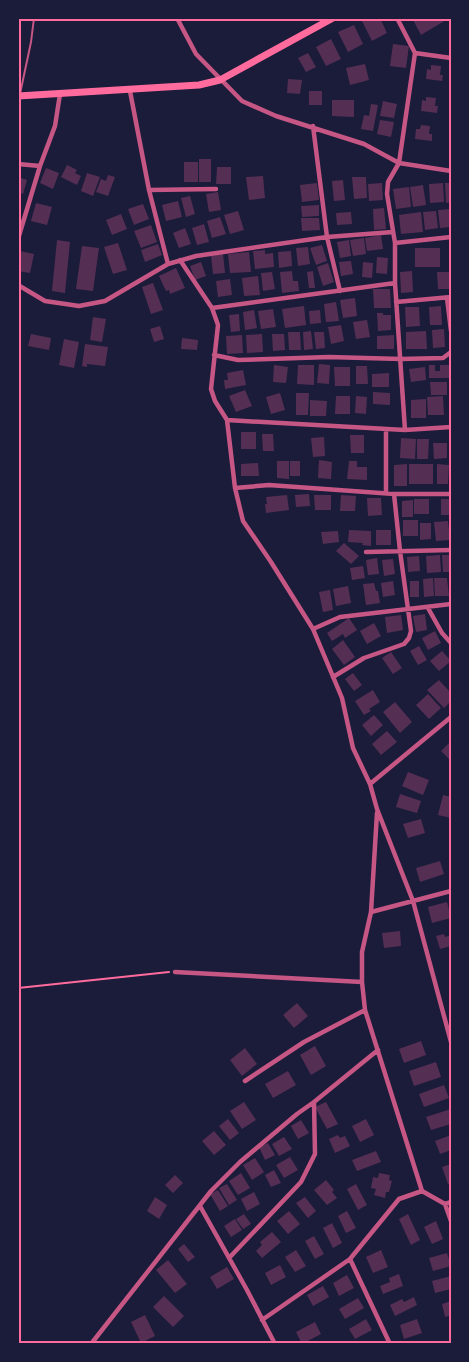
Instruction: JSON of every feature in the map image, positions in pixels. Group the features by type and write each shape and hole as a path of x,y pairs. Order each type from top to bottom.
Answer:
{"main road":[{"path":"19,96 130,91 199,85 220,80 333,18"}],"street":[{"path":"177,18 196,54 242,101 276,116 364,144 399,163 451,171"},
{"path":"397,18 415,53 399,163 388,182 387,194 395,243 396,302 405,430"},
{"path":"415,53 451,58"},
{"path":"130,91 149,190 168,264"},
{"path":"18,239 40,166 55,126 60,94"},
{"path":"313,126 327,237 340,291"},
{"path":"18,164 40,166"},
{"path":"149,190 216,189"},
{"path":"18,285 45,301 79,306 105,301 168,264 196,256 327,237 393,232"},
{"path":"395,243 451,237"},
{"path":"180,260 212,308 218,325 210,389 227,420 235,488 243,521 272,562 313,629 342,698 353,747 370,784 377,809 413,901 451,1042"},
{"path":"212,308 395,283"},
{"path":"396,302 449,298 451,331"},
{"path":"214,355 238,360 329,357 401,359 442,358 451,352"},
{"path":"227,420 405,430 451,427"},
{"path":"386,429 386,493"},
{"path":"235,488 269,485 394,494 451,494"},
{"path":"333,676 364,658 404,644 409,638 411,631 394,494"},
{"path":"366,552 451,550"},
{"path":"313,629 340,617 451,604"},
{"path":"428,608 442,633 451,643"},
{"path":"370,784 451,717"},
{"path":"377,809 370,912 362,952 365,1010 422,1191"},
{"path":"370,912 451,891"},
{"path":"175,972 362,982"},
{"path":"244,1080 304,1042 365,1010"},
{"path":"91,1344 212,1191 240,1162 378,1050"},
{"path":"229,1258 301,1182 315,1154 314,1102"},
{"path":"262,1320 350,1259 399,1199 422,1191 448,1203 451,1221"},
{"path":"200,1206 275,1344"},
{"path":"350,1259 390,1344"}],"lane":[{"path":"19,96 34,18"}],"path":[{"path":"18,988 175,972"}],"building":[{"path":"368,18 380,18 387,33 372,41 362,21"},
{"path":"412,18 445,18 446,20 421,35"},
{"path":"354,25 363,44 348,52 338,32"},
{"path":"331,39 341,59 326,66 316,47"},
{"path":"393,44 409,46 406,68 390,66"},
{"path":"308,53 316,67 306,72 298,58"},
{"path":"365,64 369,80 350,85 346,68"},
{"path":"431,65 441,66 442,81 426,79 427,69 431,70"},
{"path":"288,79 302,80 300,94 287,93"},
{"path":"309,91 322,91 322,105 309,105"},
{"path":"426,97 436,98 437,113 421,111 422,100 426,101"},
{"path":"332,100 354,100 354,117 332,116"},
{"path":"383,101 397,104 394,118 380,116"},
{"path":"371,104 378,105 373,131 361,129 364,115 369,116"},
{"path":"380,120 394,122 391,137 377,134"},
{"path":"421,125 430,126 429,134 432,134 432,141 415,139 416,129 420,129"},
{"path":"199,159 211,159 211,182 199,182"},
{"path":"184,162 198,162 198,182 184,182"},
{"path":"67,165 77,170 75,173 81,176 77,185 61,177"},
{"path":"217,167 231,167 231,184 216,184"},
{"path":"46,168 59,173 53,189 40,183"},
{"path":"87,173 100,177 93,196 81,191"},
{"path":"108,175 115,177 108,196 96,192 101,179 106,181"},
{"path":"263,176 265,198 249,200 246,177"},
{"path":"18,177 27,180 23,194 18,192"},
{"path":"352,177 366,177 367,198 354,199"},
{"path":"343,180 345,200 334,201 332,181"},
{"path":"317,183 319,200 302,202 300,185"},
{"path":"382,183 383,200 369,201 368,184"},
{"path":"443,183 444,202 430,203 429,184"},
{"path":"445,183 451,183 451,202 446,203"},
{"path":"423,185 426,205 413,207 410,187"},
{"path":"409,187 411,207 396,209 393,189"},
{"path":"218,192 221,210 209,212 206,194"},
{"path":"190,196 195,214 186,217 181,198"},
{"path":"178,201 182,217 166,221 162,205"},
{"path":"36,203 52,207 47,225 31,221"},
{"path":"143,204 149,219 134,225 128,209"},
{"path":"319,205 319,216 302,217 301,206"},
{"path":"384,208 386,229 374,230 373,209"},
{"path":"451,209 451,227 440,228 438,210"},
{"path":"238,211 244,230 230,234 224,215"},
{"path":"436,211 438,228 425,230 423,212"},
{"path":"351,212 352,224 337,225 336,213"},
{"path":"421,212 423,232 401,234 399,215"},
{"path":"121,214 127,229 112,235 106,220"},
{"path":"220,217 226,234 212,238 207,221"},
{"path":"301,218 319,218 320,230 302,231"},
{"path":"204,224 209,242 197,245 192,228"},
{"path":"151,225 157,242 141,248 134,231"},
{"path":"185,228 191,244 179,248 173,233"},
{"path":"381,235 383,249 367,251 365,238"},
{"path":"364,238 366,254 353,256 350,240"},
{"path":"57,240 70,242 65,293 52,291"},
{"path":"349,240 351,256 340,258 337,242"},
{"path":"118,243 127,270 113,274 104,247"},
{"path":"158,244 162,255 145,262 141,250"},
{"path":"322,245 327,261 316,265 310,248"},
{"path":"82,246 99,248 93,291 76,289"},
{"path":"308,247 310,264 298,266 296,248"},
{"path":"415,248 440,248 440,267 415,267"},
{"path":"265,250 265,254 273,253 274,267 255,269 253,251"},
{"path":"20,251 34,254 30,273 18,271"},
{"path":"291,251 292,266 279,268 278,252"},
{"path":"249,252 251,272 230,273 228,254"},
{"path":"223,254 225,273 213,274 211,256"},
{"path":"377,257 388,258 387,274 376,273"},
{"path":"351,261 353,274 341,276 339,262"},
{"path":"201,262 206,276 195,280 190,266"},
{"path":"363,262 373,263 372,278 362,277"},
{"path":"328,263 334,282 323,286 317,267"},
{"path":"176,268 185,288 170,294 169,290 166,291 159,276"},
{"path":"292,271 293,281 298,281 299,291 282,293 280,272"},
{"path":"313,271 315,288 309,288 307,272"},
{"path":"412,271 413,292 401,293 400,272"},
{"path":"272,272 275,289 263,291 261,273"},
{"path":"437,272 449,272 450,289 438,289"},
{"path":"258,276 260,295 244,296 242,278"},
{"path":"230,279 232,295 218,297 216,281"},
{"path":"153,283 163,310 151,314 142,287"},
{"path":"373,289 390,289 391,308 374,308"},
{"path":"355,298 357,316 343,318 340,300"},
{"path":"336,302 339,321 326,322 324,304"},
{"path":"304,306 306,325 285,328 282,309"},
{"path":"441,306 442,325 430,325 429,307"},
{"path":"405,307 419,307 420,326 406,327"},
{"path":"273,309 276,327 261,329 258,311"},
{"path":"254,310 257,328 245,330 243,312"},
{"path":"320,310 321,323 310,324 309,311"},
{"path":"377,313 391,315 391,330 378,331"},
{"path":"239,314 240,331 231,332 229,315"},
{"path":"93,317 106,319 102,342 90,340"},
{"path":"367,320 370,337 356,339 353,322"},
{"path":"341,325 344,341 331,344 328,327"},
{"path":"160,326 164,339 154,342 150,329"},
{"path":"444,329 445,347 433,348 432,330"},
{"path":"311,331 313,349 304,350 303,332"},
{"path":"426,331 427,349 406,349 406,332"},
{"path":"288,332 300,332 301,350 289,350"},
{"path":"314,332 324,332 325,348 316,349"},
{"path":"31,334 51,338 49,350 28,346"},
{"path":"262,334 263,352 247,353 246,335"},
{"path":"272,334 284,334 285,350 273,351"},
{"path":"242,335 243,353 227,354 226,336"},
{"path":"394,335 394,349 377,349 377,336"},
{"path":"182,338 198,340 197,350 181,349"},
{"path":"64,339 79,342 74,368 59,365"},
{"path":"85,344 108,347 105,366 87,364 87,367 82,366"},
{"path":"319,364 330,365 329,384 317,383"},
{"path":"274,365 288,367 286,383 273,382"},
{"path":"298,365 314,365 314,385 297,384"},
{"path":"429,365 435,365 435,371 440,371 440,365 449,365 449,378 429,378"},
{"path":"356,366 367,366 368,384 356,384"},
{"path":"334,367 350,367 350,386 335,386"},
{"path":"425,367 426,380 411,382 409,369"},
{"path":"243,370 246,385 225,389 224,380 228,380 227,373"},
{"path":"389,373 389,387 372,387 372,374"},
{"path":"430,382 447,382 447,395 431,395"},
{"path":"245,390 252,406 236,412 229,396"},
{"path":"373,392 390,393 390,405 373,404"},
{"path":"280,393 285,410 271,414 266,397"},
{"path":"296,393 309,393 308,415 296,415"},
{"path":"336,396 350,396 350,414 335,414"},
{"path":"356,396 367,397 366,414 355,413"},
{"path":"443,396 444,415 428,415 427,397"},
{"path":"426,399 426,418 411,418 411,400"},
{"path":"310,400 327,401 326,416 310,416"},
{"path":"241,432 256,432 256,449 241,449"},
{"path":"262,434 273,434 274,451 263,451"},
{"path":"350,435 364,435 364,453 351,453"},
{"path":"324,437 325,456 313,457 311,438"},
{"path":"401,438 416,439 415,459 400,458"},
{"path":"417,439 429,439 428,459 417,459"},
{"path":"433,443 447,443 447,458 434,459"},
{"path":"319,460 332,462 331,479 318,478"},
{"path":"277,461 289,461 289,479 277,478"},
{"path":"290,461 300,461 300,476 290,476"},
{"path":"349,461 357,461 357,467 367,467 367,480 347,479"},
{"path":"258,463 259,476 241,476 241,464"},
{"path":"407,464 407,486 394,486 394,465"},
{"path":"409,464 433,464 433,484 409,484"},
{"path":"437,464 449,465 448,484 437,484"},
{"path":"309,494 310,506 296,507 295,495"},
{"path":"287,495 289,510 266,513 266,497"},
{"path":"314,495 331,495 331,510 315,510"},
{"path":"341,495 356,496 355,511 340,511"},
{"path":"367,498 381,498 382,515 368,516"},
{"path":"414,499 429,499 429,514 414,514"},
{"path":"441,499 451,499 451,515 441,515"},
{"path":"413,500 413,517 402,517 402,501"},
{"path":"403,520 418,520 418,536 403,536"},
{"path":"448,521 450,540 436,541 434,522"},
{"path":"420,523 431,523 431,539 420,540"},
{"path":"349,530 371,531 371,546 348,542"},
{"path":"376,530 391,530 391,545 376,545"},
{"path":"338,531 339,542 323,544 321,532"},
{"path":"344,543 359,556 351,564 336,551"},
{"path":"440,555 441,572 427,573 426,556"},
{"path":"442,555 451,555 451,572 443,572"},
{"path":"419,556 420,571 408,572 407,557"},
{"path":"377,558 379,574 368,575 366,560"},
{"path":"393,559 395,574 384,576 382,560"},
{"path":"363,566 365,578 352,580 350,568"},
{"path":"433,578 434,596 424,597 423,579"},
{"path":"434,578 447,578 449,596 435,596"},
{"path":"393,581 395,595 383,597 381,583"},
{"path":"410,581 419,581 419,597 410,597"},
{"path":"374,583 380,603 366,605 363,584"},
{"path":"348,586 351,603 336,606 333,589"},
{"path":"330,590 333,610 323,612 319,592"},
{"path":"425,614 427,630 416,632 413,616"},
{"path":"401,615 403,630 387,633 385,617"},
{"path":"349,618 357,630 345,638 343,634 332,641 327,633"},
{"path":"374,623 381,636 367,644 360,631"},
{"path":"435,631 441,643 428,650 422,638"},
{"path":"343,640 355,657 344,665 332,649"},
{"path":"419,646 427,660 418,665 410,651"},
{"path":"442,651 451,661 439,671 430,661"},
{"path":"391,652 402,668 393,674 382,658"},
{"path":"353,673 362,685 354,691 345,679"},
{"path":"439,680 451,693 451,701 444,708 427,690"},
{"path":"373,690 380,702 364,715 355,701"},
{"path":"428,694 441,708 429,719 416,705"},
{"path":"395,702 412,722 400,733 383,712"},
{"path":"374,715 383,725 371,736 362,725"},
{"path":"387,731 397,742 381,755 372,744"},
{"path":"451,741 451,761 441,751"},
{"path":"408,772 429,780 423,795 402,786"},
{"path":"400,794 421,801 417,813 396,807"},
{"path":"443,795 451,797 451,818 438,815"},
{"path":"421,819 425,833 408,838 403,824"},
{"path":"440,861 444,874 420,882 416,868"},
{"path":"447,902 451,918 432,923 428,907"},
{"path":"400,931 401,946 384,948 382,933"},
{"path":"444,934 445,937 451,935 451,946 440,949 436,936"},
{"path":"297,1003 308,1016 294,1028 283,1015"},
{"path":"421,1041 426,1055 404,1063 399,1049"},
{"path":"315,1046 326,1066 311,1075 300,1055"},
{"path":"245,1048 257,1064 242,1076 230,1060"},
{"path":"436,1062 441,1077 414,1086 409,1071"},
{"path":"288,1071 296,1085 273,1098 265,1084"},
{"path":"444,1085 449,1098 424,1107 419,1094"},
{"path":"244,1102 256,1120 242,1129 230,1111"},
{"path":"326,1102 338,1124 327,1129 315,1107"},
{"path":"451,1109 451,1124 431,1130 426,1117"},
{"path":"228,1119 239,1133 230,1140 219,1126"},
{"path":"366,1119 374,1135 360,1142 352,1126"},
{"path":"301,1120 309,1133 298,1139 291,1126"},
{"path":"214,1131 226,1145 214,1155 202,1141"},
{"path":"338,1135 340,1138 345,1136 350,1146 335,1153 329,1139"},
{"path":"451,1135 451,1150 440,1154 435,1141"},
{"path":"284,1137 292,1149 279,1156 272,1144"},
{"path":"268,1143 275,1155 265,1160 259,1147"},
{"path":"376,1151 381,1162 357,1171 352,1160"},
{"path":"290,1157 298,1170 284,1178 276,1165"},
{"path":"255,1158 264,1172 252,1180 243,1165"},
{"path":"451,1164 451,1183 448,1184 442,1167"},
{"path":"274,1170 281,1183 271,1187 265,1175"},
{"path":"241,1173 250,1188 238,1195 229,1181"},
{"path":"379,1173 390,1175 389,1180 392,1181 385,1198 374,1195 376,1189 371,1188 373,1177 378,1178"},
{"path":"175,1175 183,1183 173,1193 165,1185"},
{"path":"326,1180 337,1198 327,1205 314,1190"},
{"path":"227,1184 237,1200 229,1205 219,1188"},
{"path":"356,1184 367,1205 358,1210 347,1189"},
{"path":"218,1190 228,1206 220,1211 210,1194"},
{"path":"254,1192 260,1204 247,1211 241,1199"},
{"path":"155,1197 167,1205 159,1219 147,1211"},
{"path":"305,1197 316,1211 308,1218 296,1203"},
{"path":"289,1211 300,1224 288,1234 277,1221"},
{"path":"347,1211 356,1228 346,1233 338,1216"},
{"path":"244,1214 251,1224 243,1229 236,1219"},
{"path":"408,1214 420,1240 411,1245 399,1219"},
{"path":"235,1219 242,1230 231,1237 224,1226"},
{"path":"436,1221 443,1239 432,1244 424,1227"},
{"path":"332,1223 342,1243 333,1248 323,1228"},
{"path":"272,1232 281,1242 262,1258 256,1251 262,1245 260,1242"},
{"path":"314,1236 324,1254 315,1259 305,1241"},
{"path":"184,1244 195,1257 188,1262 178,1249"},
{"path":"296,1250 306,1266 295,1272 285,1257"},
{"path":"381,1250 388,1267 373,1273 366,1257"},
{"path":"447,1253 451,1266 433,1271 429,1258"},
{"path":"168,1260 187,1284 175,1293 156,1270"},
{"path":"280,1265 286,1277 271,1285 265,1273"},
{"path":"227,1267 234,1279 217,1289 210,1277"},
{"path":"399,1274 403,1286 383,1294 380,1286 390,1282 389,1278"},
{"path":"347,1275 354,1288 339,1296 333,1283"},
{"path":"451,1276 451,1289 435,1293 432,1281"},
{"path":"323,1286 329,1297 313,1306 307,1295"},
{"path":"164,1296 184,1316 173,1327 153,1307"},
{"path":"414,1297 417,1305 395,1316 390,1305 402,1299 404,1302"},
{"path":"358,1298 364,1308 345,1319 339,1309"},
{"path":"451,1301 451,1315 445,1317 442,1304"},
{"path":"145,1315 155,1336 141,1343 131,1322"},
{"path":"366,1319 372,1330 355,1339 349,1329"},
{"path":"417,1319 422,1333 404,1339 400,1325"},
{"path":"315,1322 321,1334 302,1344 296,1332"}]}
